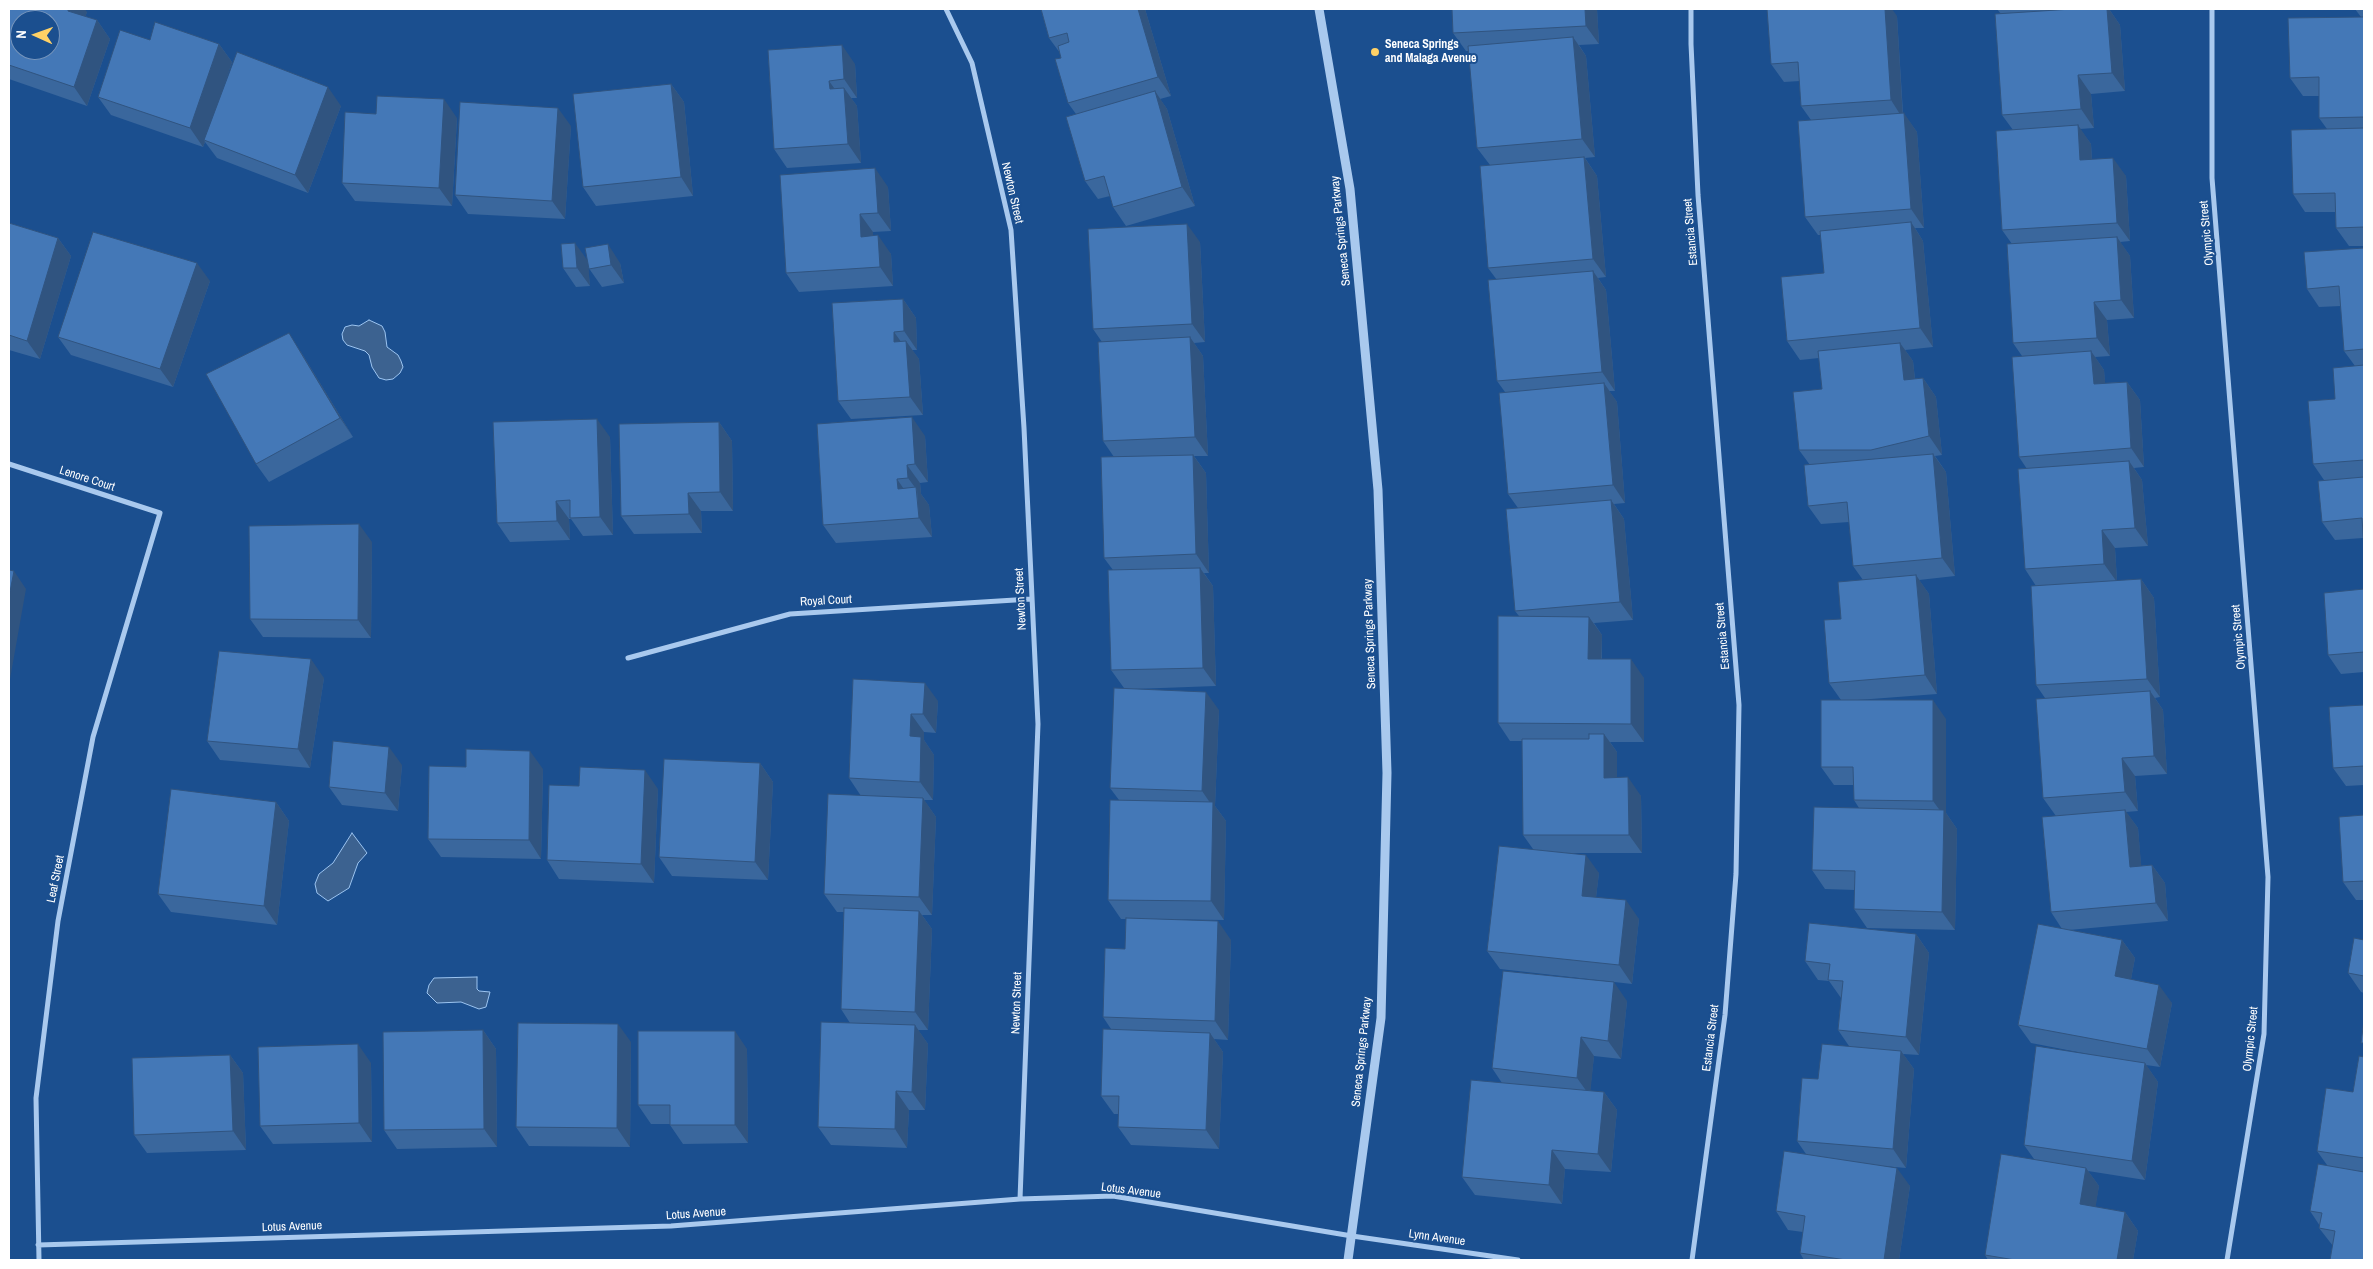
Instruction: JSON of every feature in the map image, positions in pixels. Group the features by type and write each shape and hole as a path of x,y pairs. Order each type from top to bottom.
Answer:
{"street":[{"name":"Newton Street","path":"946,9 972,63 1011,230 1024,428 1030,599 1038,724 1020,1199"},
{"name":"Seneca Springs Parkway","path":"1319,9 1350,189 1378,490 1388,772 1381,1018 1348,1260"},
{"name":"Estancia Street","path":"1691,9 1698,196 1739,705 1736,884 1725,1015 1692,1260"},
{"name":"Olympic Street","path":"2212,9 2212,178 2268,877 2264,1034 2226,1260"},
{"name":"Lenore Court","path":"9,464 160,512"},
{"name":"Leaf Street","path":"39,1260 36,1098 58,921 93,737 160,512"},
{"name":"Royal Court","path":"628,658 790,614 1030,599"},
{"name":"Lotus Avenue","path":"38,1245 671,1226 1020,1199 1113,1196 1352,1236"},
{"name":"Lynn Avenue","path":"1352,1236 1518,1260"}],"water":[{"path":"369,320 382,326 385,332 387,347 398,355 401,361 403,367 400,373 393,379 379,378 372,367 369,355 365,351 347,345 343,340 342,334 345,327 359,326"},
{"path":"352,833 367,853 358,863 349,888 328,901 317,893 315,884 319,874 333,863"},
{"path":"477,977 477,989 490,992 486,1007 479,1009 461,1002 437,1003 427,993 429,985 434,978"}],"building":[{"path":"9,9 68,9 68,11 97,20 74,87 9,65"},
{"path":"1041,9 1138,9 1158,77 1068,103 1055,59 1061,58 1058,46 1069,42 1067,33 1049,38"},
{"path":"1452,9 1585,9 1586,26 1453,33"},
{"path":"1767,9 1885,9 1891,100 1801,106 1798,62 1771,64"},
{"path":"2072,9 2107,9 2112,73 2078,75 2081,109 2002,115 1995,14"},
{"path":"2364,17 2364,117 2319,118 2319,77 2290,78 2288,18"},
{"path":"155,22 219,44 190,128 98,97 120,30 150,40"},
{"path":"1573,37 1582,139 1477,148 1468,46"},
{"path":"842,45 844,79 829,81 830,89 844,88 848,144 774,149 768,50"},
{"path":"237,52 328,87 295,175 204,140"},
{"path":"671,84 681,177 583,187 573,94"},
{"path":"1155,91 1182,187 1113,207 1104,176 1085,181 1066,117"},
{"path":"377,96 444,99 439,188 342,183 345,112 376,114"},
{"path":"460,102 558,108 552,201 455,195"},
{"path":"1904,113 1911,209 1805,217 1798,121"},
{"path":"2078,125 2080,160 2113,158 2117,223 2002,230 1996,131"},
{"path":"2364,128 2364,227 2336,228 2335,193 2293,194 2291,130"},
{"path":"1584,157 1593,259 1488,268 1480,166"},
{"path":"875,168 878,213 860,214 861,237 878,235 880,267 786,273 780,175"},
{"path":"1911,222 1920,328 1787,341 1781,277 1824,273 1820,231"},
{"path":"9,223 58,238 27,341 9,335"},
{"path":"1187,224 1192,324 1093,329 1088,229"},
{"path":"93,232 197,263 160,369 58,337"},
{"path":"2117,237 2121,300 2094,302 2097,338 2013,343 2007,244"},
{"path":"575,243 577,268 563,268 561,244"},
{"path":"608,244 611,265 589,269 585,248"},
{"path":"2364,248 2364,349 2344,351 2339,286 2307,289 2304,252"},
{"path":"1593,271 1602,372 1497,381 1488,280"},
{"path":"903,299 904,331 894,332 894,342 906,341 910,397 838,401 832,303"},
{"path":"289,333 340,418 256,464 206,374"},
{"path":"1190,337 1195,437 1103,441 1098,342"},
{"path":"1900,343 1904,380 1923,378 1929,436 1871,450 1799,450 1793,392 1822,389 1818,351"},
{"path":"2091,351 2094,384 2127,382 2131,448 2019,457 2012,357"},
{"path":"2364,365 2364,460 2313,464 2308,401 2335,399 2333,368"},
{"path":"1604,383 1613,485 1508,494 1499,393"},
{"path":"912,417 915,464 907,465 908,478 897,479 898,489 916,487 919,518 823,525 817,424"},
{"path":"597,419 600,517 570,518 570,500 556,501 557,521 497,523 493,422"},
{"path":"719,422 720,492 688,493 689,514 621,516 619,424"},
{"path":"1933,454 1942,558 1853,566 1847,502 1808,506 1804,465"},
{"path":"1193,455 1196,554 1104,558 1101,457"},
{"path":"2129,461 2135,528 2102,530 2104,564 2025,569 2018,469"},
{"path":"2364,477 2364,550 2362,518 2322,522 2318,481"},
{"path":"1611,500 1620,602 1515,611 1506,509"},
{"path":"359,524 358,620 250,619 249,526"},
{"path":"1200,568 1203,668 1111,670 1108,570"},
{"path":"9,570 14,571 9,597"},
{"path":"1916,575 1925,675 1829,683 1824,620 1841,619 1838,582"},
{"path":"2141,579 2147,679 2036,685 2031,586"},
{"path":"2364,589 2364,652 2328,655 2324,593"},
{"path":"1498,616 1589,617 1588,659 1631,659 1631,724 1498,723"},
{"path":"219,651 311,659 298,749 207,741"},
{"path":"853,679 925,683 923,714 911,714 910,736 921,737 920,782 849,778"},
{"path":"1114,688 1206,692 1202,791 1110,788"},
{"path":"2150,691 2154,756 2122,758 2125,792 2043,798 2036,699"},
{"path":"1821,700 1933,700 1933,801 1854,800 1853,767 1821,767"},
{"path":"2364,705 2364,766 2333,768 2329,707"},
{"path":"1589,734 1604,734 1604,778 1628,777 1629,835 1523,835 1522,739 1589,739"},
{"path":"333,741 389,747 385,793 329,787"},
{"path":"466,749 530,751 529,840 428,839 429,766 466,767"},
{"path":"664,759 760,763 755,862 659,857"},
{"path":"580,767 645,770 641,864 547,860 549,785 579,786"},
{"path":"171,789 276,802 264,906 158,894"},
{"path":"828,794 923,798 919,897 824,894"},
{"path":"1110,800 1213,802 1211,901 1108,900"},
{"path":"1814,807 1944,810 1942,912 1854,909 1855,871 1812,870"},
{"path":"2125,810 2130,867 2152,865 2156,903 2051,912 2042,817"},
{"path":"2364,815 2364,881 2343,882 2339,817"},
{"path":"1499,846 1586,855 1582,896 1626,900 1619,965 1487,951"},
{"path":"844,908 919,911 915,1012 841,1009"},
{"path":"1126,918 1218,921 1215,1021 1103,1017 1105,948 1125,949"},
{"path":"1809,923 1916,934 1906,1037 1838,1030 1843,981 1828,980 1830,964 1805,961"},
{"path":"2038,924 2122,940 2115,976 2159,985 2147,1049 2018,1025"},
{"path":"2354,938 2364,940 2364,976 2348,973"},
{"path":"1503,971 1614,982 1608,1041 1581,1037 1577,1078 1492,1068"},
{"path":"2364,1020 2364,1043 2361,1043"},
{"path":"821,1022 915,1025 912,1092 896,1091 895,1129 818,1127"},
{"path":"518,1023 618,1024 617,1128 516,1127"},
{"path":"1103,1029 1210,1033 1206,1130 1118,1127 1119,1096 1101,1096"},
{"path":"483,1030 484,1129 384,1130 383,1032"},
{"path":"638,1031 735,1031 735,1125 670,1125 670,1105 638,1105"},
{"path":"358,1044 359,1123 260,1126 258,1047"},
{"path":"1822,1044 1901,1051 1893,1149 1797,1141 1802,1078 1818,1079"},
{"path":"2036,1046 2145,1063 2132,1161 2024,1145"},
{"path":"230,1055 233,1131 134,1135 132,1058"},
{"path":"2359,1056 2364,1057 2364,1158 2317,1151 2326,1088 2353,1092"},
{"path":"1471,1080 1604,1092 1598,1154 1552,1150 1549,1185 1462,1177"},
{"path":"1784,1151 1897,1168 1884,1260 1846,1260 1800,1253 1805,1216 1776,1211"},
{"path":"2001,1154 2086,1168 2080,1204 2125,1212 2117,1260 2015,1260 1985,1255"},
{"path":"2318,1164 2364,1172 2364,1260 2330,1260 2335,1231 2319,1228 2322,1213 2310,1211"}],"place":[{"name":"Seneca Springs and Malaga Avenue","path":"1375,52"}]}
